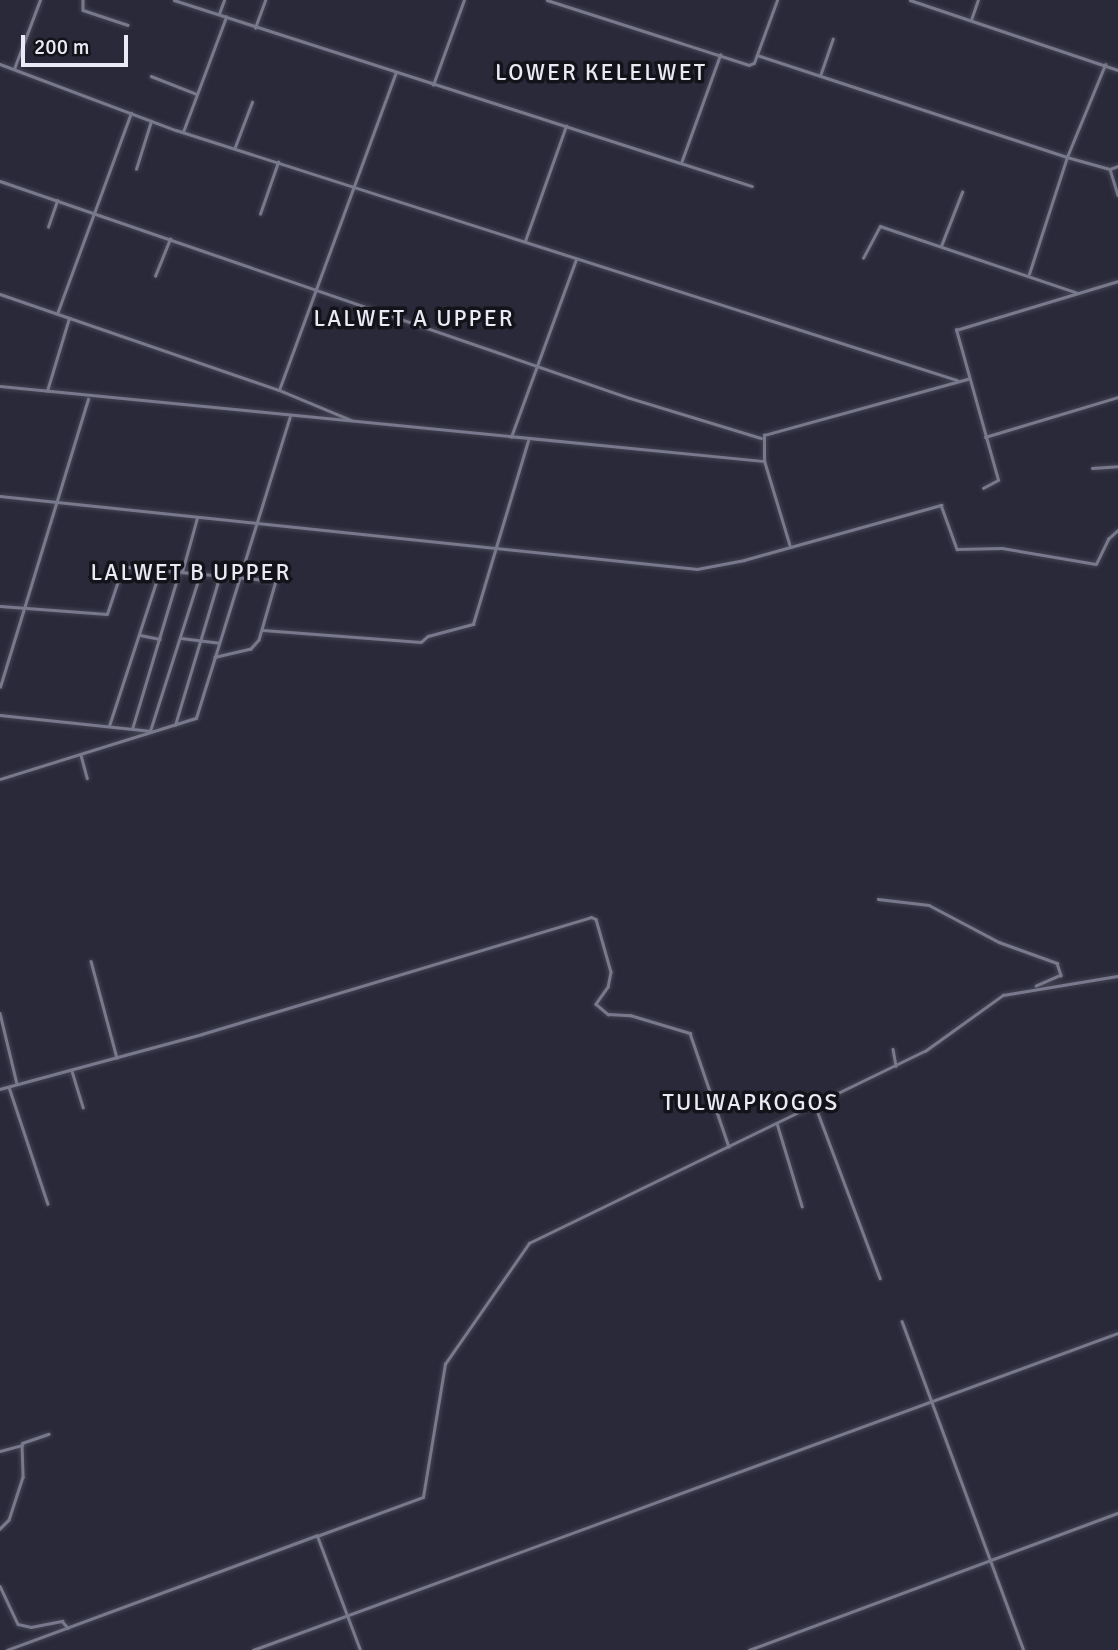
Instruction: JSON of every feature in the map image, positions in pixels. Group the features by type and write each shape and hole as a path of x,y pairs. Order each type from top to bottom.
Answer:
{"street":[{"path":"14,69 40,0"},
{"path":"83,0 83,9 128,24"},
{"path":"174,0 752,187"},
{"path":"219,15 224,0"},
{"path":"255,28 265,0"},
{"path":"433,85 464,0"},
{"path":"547,0 749,65 757,55 777,0"},
{"path":"911,0 1118,70"},
{"path":"971,20 978,0"},
{"path":"183,132 226,17"},
{"path":"820,76 833,39"},
{"path":"681,163 720,55"},
{"path":"757,55 1068,157 1110,169 1118,166"},
{"path":"0,64 183,132 235,146 354,187 957,380"},
{"path":"1029,274 1068,157 1105,65"},
{"path":"279,390 396,73"},
{"path":"151,76 197,94"},
{"path":"235,146 252,102"},
{"path":"57,314 131,113"},
{"path":"136,169 151,121"},
{"path":"525,241 566,126"},
{"path":"260,215 278,162"},
{"path":"1110,169 1118,195"},
{"path":"0,181 538,365 761,438 968,379"},
{"path":"942,246 962,192"},
{"path":"48,227 57,201"},
{"path":"863,258 878,226 1029,274 1078,293"},
{"path":"155,276 170,239"},
{"path":"512,437 576,258"},
{"path":"983,488 998,480 957,339 958,328 1118,281"},
{"path":"0,294 279,390 354,422"},
{"path":"47,391 69,318"},
{"path":"0,386 88,398 764,461"},
{"path":"985,437 1118,397"},
{"path":"0,687 88,398"},
{"path":"0,779 175,726 200,713 219,643 290,417"},
{"path":"761,438 764,461 790,547"},
{"path":"263,629 421,642 428,636 468,626 475,621 528,440"},
{"path":"1092,468 1118,466"},
{"path":"0,496 696,569 790,547 941,505 957,549 1008,548 1096,564 1108,539 1118,530"},
{"path":"132,729 197,517"},
{"path":"0,606 107,614 122,569 278,582 263,629 251,649 215,657"},
{"path":"109,726 159,570"},
{"path":"152,732 200,574"},
{"path":"175,726 219,576"},
{"path":"140,635 160,639"},
{"path":"180,637 219,643"},
{"path":"0,715 152,732"},
{"path":"80,755 87,778"},
{"path":"878,899 929,905 999,942 1057,963 1061,975 1033,988"},
{"path":"0,1089 117,1058 591,917 596,919 611,972 608,987 596,1004 608,1013 630,1014 690,1033 729,1147"},
{"path":"91,961 117,1058"},
{"path":"7,1650 423,1497 445,1364 529,1244 896,1066 941,1041 997,998 1033,988 1118,976"},
{"path":"0,1013 18,1084"},
{"path":"893,1049 896,1066"},
{"path":"72,1071 83,1107"},
{"path":"9,1087 48,1204"},
{"path":"814,1105 880,1278"},
{"path":"777,1123 802,1206"},
{"path":"902,1321 1024,1650"},
{"path":"253,1650 1118,1332"},
{"path":"0,1451 48,1434"},
{"path":"0,1529 9,1520 21,1490 20,1444"},
{"path":"749,1650 1118,1513"},
{"path":"317,1536 360,1650"},
{"path":"0,1586 18,1624 31,1627 62,1621 68,1628"}],"district":[{"name":"LOWER KELELWET","path":"601,73"},
{"name":"LALWET A UPPER","path":"414,319"},
{"name":"LALWET B UPPER","path":"191,573"},
{"name":"TULWAPKOGOS","path":"751,1103"}]}
